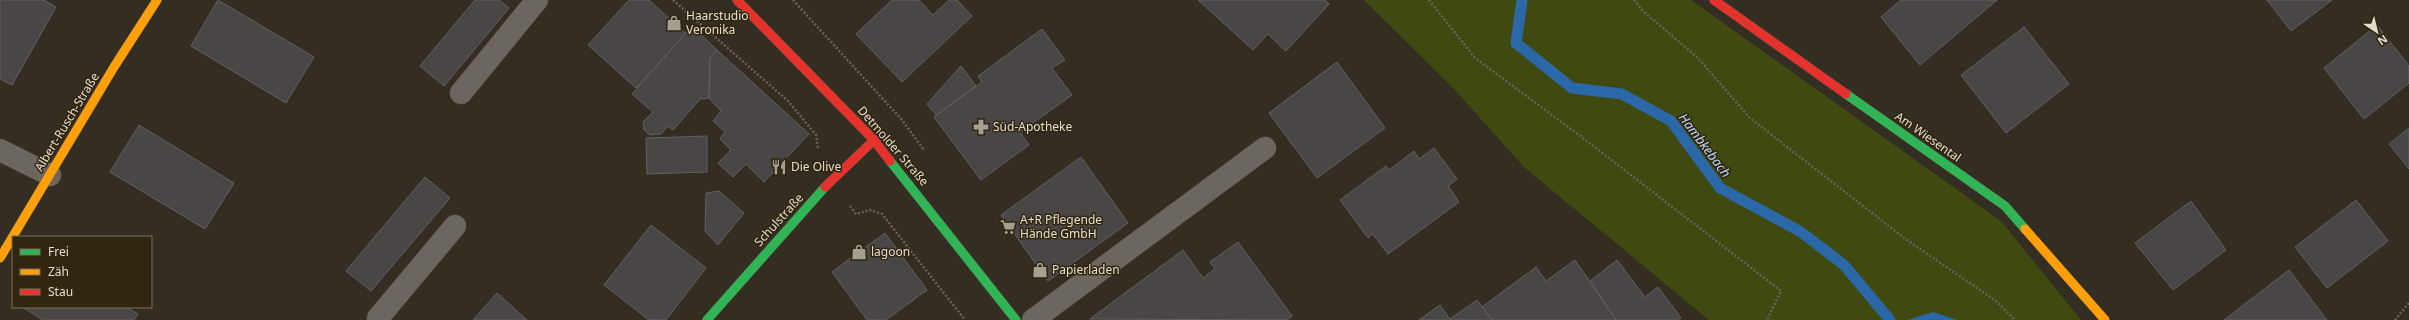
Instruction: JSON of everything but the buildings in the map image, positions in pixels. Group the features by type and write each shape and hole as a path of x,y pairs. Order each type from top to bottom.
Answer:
{"street":[{"name":"Albert-Rusch-Straße","path":"13,236 114,67 157,0"},
{"path":"461,93 537,0"},
{"name":"Am Wiesental","path":"1714,0 2005,206 2105,320"},
{"name":"Detmolder Straße","path":"748,4 874,140 1016,320"},
{"name":"Schulstraße","path":"706,320 819,193 874,140"},
{"path":"1033,320 1264,148"},
{"path":"0,150 50,175"},
{"path":"380,320 378,318 455,226"},
{"name":"Albert-Rusch-Straße","path":"0,258 12,238"}],"path":[{"path":"1429,0 1475,58 1579,135 1781,291 1767,320"},
{"path":"1634,0 1644,12 1697,57 1750,118 1904,238 1996,301 2015,320"},
{"path":"2394,320 2409,303"}],"green space":[{"path":"1364,0 1691,0 2001,221 2081,320 1709,320 1525,168 1453,88"}],"water":[{"path":"1933,312 1957,320 1908,320"}],"waterway":[{"name":"Hambkebach","path":"1522,0 1516,43 1572,88 1622,94 1671,121 1720,188 1801,232 1844,265 1890,320"}],"traffic: fast":[{"path":"1846,94 2005,206 2025,229"},
{"path":"890,161 1016,320"},
{"path":"707,320 825,187"}],"traffic: slow":[{"path":"13,236 114,67 157,0"},
{"path":"2025,229 2105,320"},
{"path":"0,258 12,238"}],"traffic: jam":[{"path":"737,0 874,140 890,161"},
{"path":"1714,0 1846,94"},
{"path":"825,187 874,140"}],"place":[{"name":"Haarstudio Veronika","path":"674,23"},
{"name":"Süd-Apotheke","path":"981,127"},
{"name":"Die Olive","path":"779,167"},
{"name":"A+R Pflegende Hände GmbH","path":"1008,227"},
{"name":"lagoon","path":"859,252"},
{"name":"Papierladen","path":"1040,270"}]}
